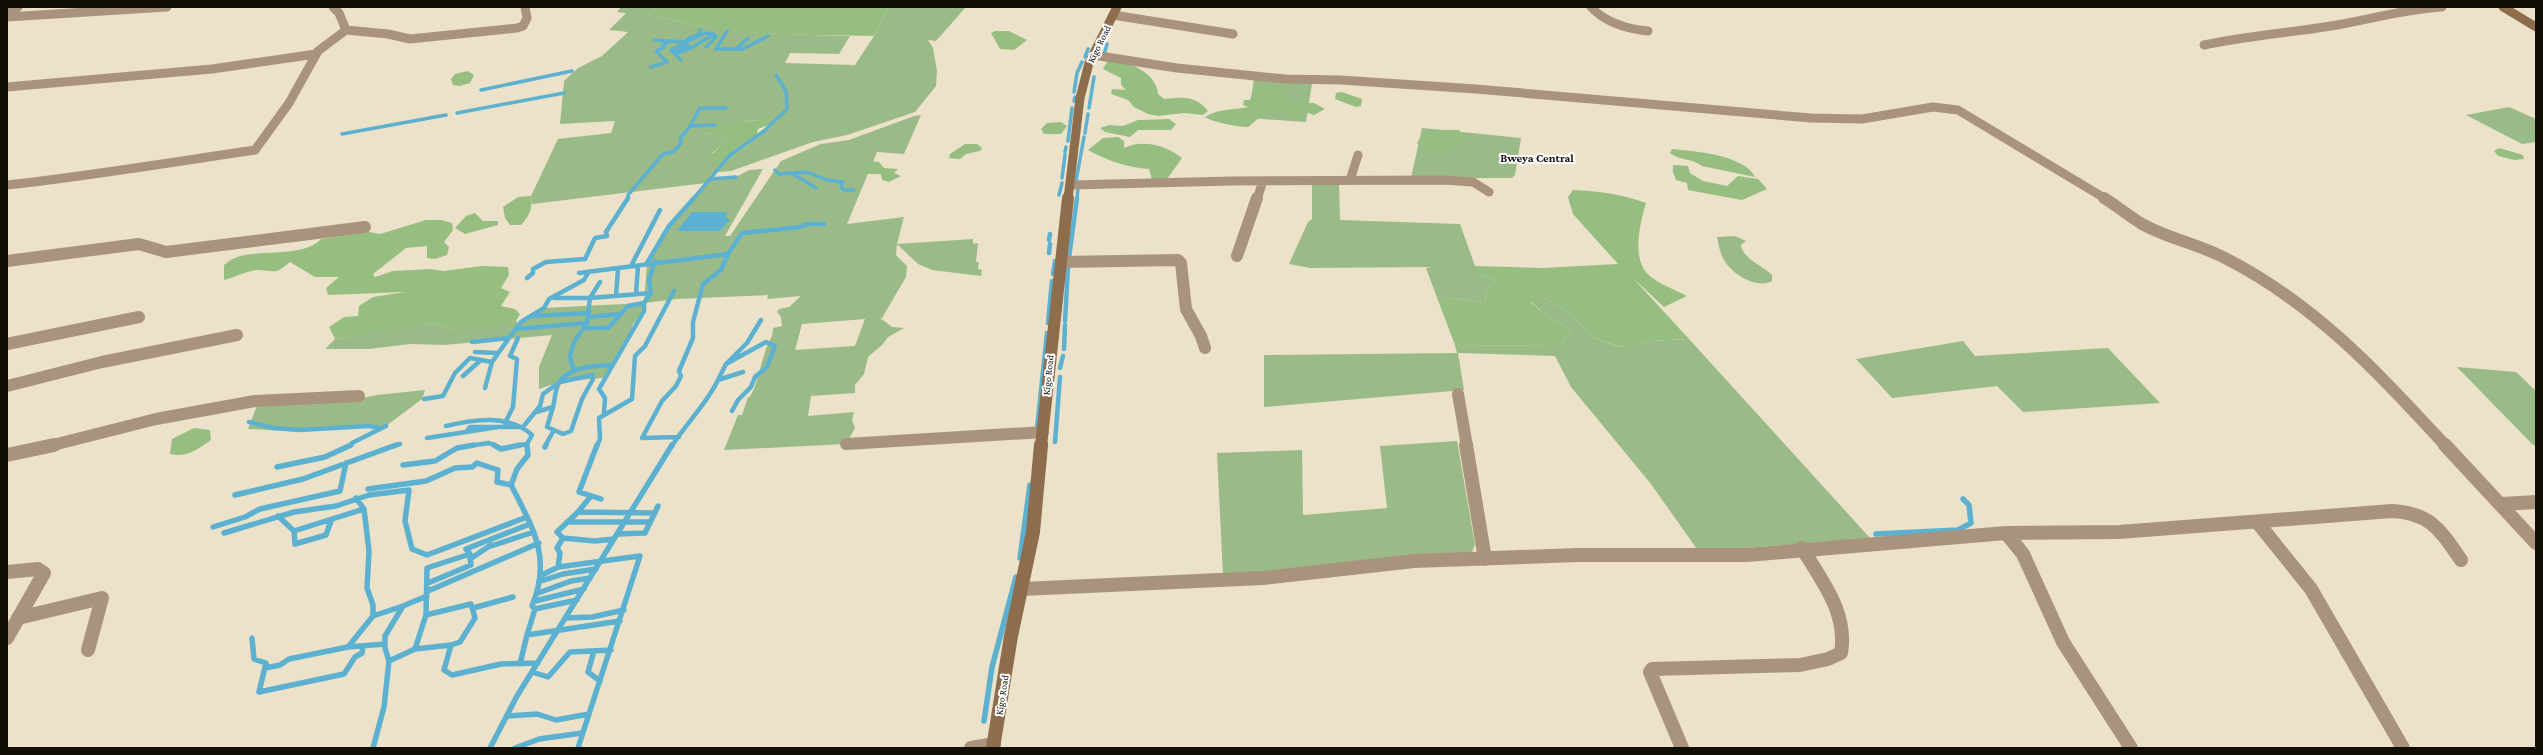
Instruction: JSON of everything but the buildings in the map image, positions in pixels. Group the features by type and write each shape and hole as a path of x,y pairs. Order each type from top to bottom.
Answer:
{"street":[{"path":"7,16 18,7"},
{"path":"7,16 166,7"},
{"path":"333,7 339,13 346,30"},
{"path":"7,185 84,177 114,170 254,150 288,103 316,54 346,30 388,34 410,39 517,28 523,26 527,18 525,7"},
{"path":"1590,7 1603,17 1631,28 1648,31"},
{"path":"2204,45 2235,38 2331,26 2397,9 2442,7"},
{"path":"2503,7 2536,27"},
{"path":"1115,11 1233,34"},
{"name":"Kigo Road","path":"994,746 1011,636 1033,532 1042,432 1080,98 1093,55 1115,11"},
{"path":"7,87 197,70 316,54"},
{"path":"1093,55 1177,68 1285,79 1340,80 1476,89 1811,118 1862,119 1933,106 1958,110 2080,182 2142,224 2223,257 2305,307 2340,336 2378,372 2502,504 2536,543"},
{"path":"1350,180 1358,154"},
{"path":"1070,185 1350,180 1472,181 1482,184 1489,192"},
{"path":"1237,256 1260,197 1263,181"},
{"path":"7,261 139,244 166,252 365,227"},
{"path":"1061,262 1178,260 1181,263 1184,304 1195,327 1204,338 1205,348"},
{"path":"7,344 139,317"},
{"path":"7,386 102,362 237,335"},
{"path":"1458,394 1485,559"},
{"path":"7,455 85,439 156,420 255,401 359,396"},
{"path":"846,444 1042,432"},
{"path":"2502,504 2536,502"},
{"path":"1022,589 1263,578 1414,561 1596,555 1748,555 1802,548 2006,533 2119,532 2411,511 2431,521 2461,560"},
{"path":"2258,523 2290,559 2311,589 2403,748"},
{"path":"2006,533 2023,554 2067,648 2131,748"},
{"path":"1682,748 1656,689 1650,672 1652,669 1800,665 1828,659 1841,653 1844,633 1836,609 1802,548"},
{"path":"7,572 38,569 44,573 7,638"},
{"path":"18,618 99,597 102,598 88,650"},
{"path":"971,748 994,746"}],"green space":[{"path":"621,7 659,7 647,15 700,26 738,31 794,35 850,36 839,54 790,53 785,63 855,65 874,36 888,7 966,7 936,41 928,40 933,48 937,71 936,86 915,112 847,135 813,142 731,171 717,172 711,178 736,177 749,170 763,169 725,236 730,236 781,161 821,144 849,140 914,116 921,115 904,154 877,152 847,224 904,217 897,244 896,255 907,266 906,277 882,318 880,318 892,327 904,328 888,337 882,345 868,357 864,374 855,385 855,393 811,396 808,416 854,412 852,420 855,428 846,444 724,450 738,415 742,415 748,397 750,397 755,386 773,328 782,326 781,317 777,312 779,309 789,307 801,296 767,299 768,295 677,299 644,303 647,263 669,226 706,183 532,204 531,196 558,139 611,133 615,121 560,124 564,81 578,68 602,56 628,32 609,30 626,13 617,12","holes":["777,119 776,122 727,162 712,153 730,139 704,133 747,121","727,212 720,231 677,231","865,319 855,346 795,350 802,324"]},
{"path":"659,7 888,7 874,36 743,32 700,26 646,15"},
{"path":"995,31 1009,31 1027,40 1014,50 1000,49 991,33"},
{"path":"1120,61 1138,68 1149,76 1157,87 1158,94 1164,99 1188,98 1199,102 1208,111 1203,115 1184,113 1158,116 1148,114 1134,107 1128,100 1111,94 1112,89 1126,90 1121,85 1121,78 1103,69 1107,62"},
{"path":"468,71 474,75 470,83 459,86 453,85 451,79 455,74"},
{"path":"1254,79 1312,83 1306,122 1248,118"},
{"path":"1268,82 1283,89 1287,100 1303,101 1304,105 1300,120 1282,115 1288,113 1265,113 1248,127 1225,124 1205,117 1220,111 1248,107 1243,105 1244,100 1250,100 1255,85"},
{"path":"1342,92 1362,99 1361,106 1356,107 1335,99 1336,93"},
{"path":"1308,103 1314,103 1325,109 1314,115 1305,112"},
{"path":"2509,107 2536,119 2536,142 2522,144 2466,115"},
{"path":"777,118 776,122 758,129 756,138 727,162 713,161 712,154 729,139 704,133 715,125"},
{"path":"1169,119 1176,124 1171,130 1138,130 1130,137 1105,132 1100,128 1109,125 1123,126 1138,120"},
{"path":"1061,122 1067,126 1061,134 1044,134 1041,129 1047,123"},
{"path":"1422,128 1521,138 1515,175 1512,178 1411,178"},
{"path":"1437,130 1459,130 1463,137 1462,145 1440,152 1426,151 1417,143 1424,132"},
{"path":"1118,137 1124,141 1124,148 1139,144 1154,145 1176,153 1182,158 1167,179 1152,180 1149,169 1118,163 1088,150 1103,138"},
{"path":"965,144 977,144 982,148 980,151 966,154 960,159 949,158 950,154"},
{"path":"2499,148 2523,155 2524,159 2514,160 2498,156 2494,151"},
{"path":"1672,149 1705,153 1730,159 1741,164 1755,177 1702,166 1698,163 1674,156 1670,153"},
{"path":"871,161 879,162 884,168 898,169 894,173 901,176 889,182 882,180 881,174 863,174 864,169"},
{"path":"1673,165 1688,166 1690,173 1703,181 1727,186 1738,176 1758,179 1767,189 1742,200 1688,190 1687,183 1676,180 1673,172"},
{"path":"1312,185 1339,185 1340,220 1460,224 1475,266 1475,274 1496,280 1487,287 1485,303 1452,298 1439,303 1426,268 1433,267 1310,268 1289,264 1308,222 1312,219"},
{"path":"1573,190 1592,191 1628,197 1646,203 1641,221 1638,242 1641,262 1645,270 1655,280 1687,296 1664,307 1633,278 1689,339 1650,341 1620,347 1592,337 1569,312 1543,297 1530,302 1547,316 1571,329 1561,346 1455,345 1439,303 1452,298 1485,303 1487,287 1496,280 1475,274 1475,266 1543,268 1618,264 1573,214 1568,197"},
{"path":"531,196 530,212 521,225 510,225 505,218 503,207 518,197"},
{"path":"475,213 483,221 498,221 498,225 465,234 455,228 466,216"},
{"path":"426,220 441,220 452,223 453,230 444,242 449,247 447,255 435,259 427,258 427,246 406,248 373,274 375,277 393,271 431,269 443,271 482,266 508,267 509,275 501,288 510,292 501,306 515,309 520,314 516,321 476,328 454,329 431,323 335,339 329,327 344,317 358,316 359,306 373,297 405,292 328,295 326,288 339,277 315,277 290,262 278,271 254,270 224,280 224,265 231,260 245,255 303,249 313,245 321,239 369,232 380,234"},
{"path":"1735,236 1746,241 1741,245 1742,250 1749,258 1772,275 1772,281 1760,283 1747,280 1730,268 1721,254 1717,237"},
{"path":"973,239 973,244 978,243 976,262 979,262 978,269 982,270 981,276 932,270 918,264 897,244"},
{"path":"1543,297 1569,312 1592,337 1619,347 1650,341 1689,339 1870,538 1699,552 1651,484 1571,387 1555,356 1458,353 1464,390 1264,407 1264,355 1457,353 1455,345 1561,346 1571,329 1547,316 1530,301"},
{"path":"644,303 644,311 633,324 629,338 603,378 563,381 539,389 539,367 552,335 444,345 410,344 369,349 325,349 335,339 407,326 431,323 454,329 516,321 519,324 544,308"},
{"path":"1963,341 1975,356 2108,348 2160,403 2023,412 1997,386 1892,398 1856,359"},
{"path":"2457,367 2516,372 2536,391 2536,445 2533,445"},
{"path":"425,390 422,399 386,426 380,428 371,425 293,431 248,429 258,403 359,399 377,395"},
{"path":"194,428 210,430 211,440 187,454 170,454 172,439"},
{"path":"1457,441 1475,545 1471,554 1223,575 1217,453 1302,450 1303,515 1387,508 1380,446"}],"water":[{"path":"692,212 727,212 726,217 730,220 720,231 677,231"}],"waterway":[{"path":"686,42 687,39 699,34 700,30"},
{"path":"727,31 716,49 736,49"},
{"path":"686,42 705,33 714,34"},
{"path":"675,54 691,48 714,34"},
{"path":"706,47 716,37 714,34"},
{"path":"736,49 743,49 768,36"},
{"path":"736,49 748,38"},
{"path":"654,40 668,41"},
{"path":"651,67 667,62 656,51 665,47 663,45 671,41 684,42"},
{"path":"673,52 671,50 686,42"},
{"path":"1104,55 1107,44"},
{"path":"673,52 688,46"},
{"path":"1085,57 1088,49"},
{"path":"675,54 681,60"},
{"path":"1074,92 1077,73 1082,62"},
{"path":"481,90 572,71"},
{"path":"710,179 729,156 764,131 787,109 786,91 776,75"},
{"path":"1089,108 1094,77"},
{"path":"457,113 564,93"},
{"path":"1074,101 1075,97"},
{"path":"690,126 700,108 726,108"},
{"path":"1068,141 1072,108"},
{"path":"1085,133 1088,114"},
{"path":"342,134 446,115"},
{"path":"690,126 715,125"},
{"path":"628,198 628,195 663,154 673,152 681,143 680,139 690,126"},
{"path":"1076,181 1084,137"},
{"path":"1065,152 1066,147"},
{"path":"1062,178 1065,155"},
{"path":"775,170 779,174 807,172 827,180 843,182 841,187 844,190 854,190"},
{"path":"793,174 816,188"},
{"path":"710,179 736,177"},
{"path":"693,199 710,179"},
{"path":"1059,195 1062,183"},
{"path":"1077,199 1078,188"},
{"path":"527,278 533,273 533,269 546,262 585,259 595,238 607,236 606,232 628,198"},
{"path":"647,263 669,226 694,198"},
{"path":"1069,258 1077,198"},
{"path":"631,266 660,210"},
{"path":"728,254 742,233 800,227 807,224 824,224"},
{"path":"1049,240 1050,234"},
{"path":"1049,253 1050,244"},
{"path":"654,263 728,254"},
{"path":"678,437 642,438 662,401 676,386 681,376 679,371 693,338 693,322 703,284 721,270 728,254"},
{"path":"1053,274 1055,261"},
{"path":"579,273 654,263"},
{"path":"651,293 649,280 654,263"},
{"path":"636,294 638,266"},
{"path":"1065,321 1068,267"},
{"path":"616,296 618,269"},
{"path":"509,338 521,322 544,308 549,299 584,280 588,273"},
{"path":"1048,323 1052,281"},
{"path":"590,298 600,282"},
{"path":"597,446 600,439 599,418 632,399 635,356 645,346 674,291"},
{"path":"616,296 651,293"},
{"path":"644,303 651,293"},
{"path":"590,298 616,296"},
{"path":"555,298 590,298"},
{"path":"588,313 590,298"},
{"path":"604,413 605,398 599,389 644,311 644,303"},
{"path":"621,314 628,306 644,303"},
{"path":"532,316 588,313"},
{"path":"587,323 588,313"},
{"path":"584,328 608,328 621,314"},
{"path":"588,317 621,314"},
{"path":"726,364 747,343 761,320"},
{"path":"516,329 587,323"},
{"path":"584,328 587,323"},
{"path":"1064,349 1065,325"},
{"path":"574,371 570,357 574,342 584,328"},
{"path":"1037,429 1047,333"},
{"path":"472,342 509,338"},
{"path":"492,362 509,338"},
{"path":"506,422 513,407 517,359 510,356 518,338"},
{"path":"726,364 766,342 775,346 767,367 755,377 751,387 738,400 732,411"},
{"path":"475,352 498,353"},
{"path":"1060,368 1063,356"},
{"path":"424,399 443,396 455,373 470,358 481,360"},
{"path":"463,376 481,360"},
{"path":"481,360 492,362"},
{"path":"485,388 492,362"},
{"path":"718,380 726,364"},
{"path":"574,371 582,368 611,365"},
{"path":"559,382 563,377 574,371"},
{"path":"718,380 743,372"},
{"path":"559,382 593,375"},
{"path":"1055,442 1060,377"},
{"path":"554,430 563,434 571,431 582,399 593,379"},
{"path":"678,437 708,398 718,380"},
{"path":"520,427 523,427 540,406 543,394 559,382"},
{"path":"553,407 559,382"},
{"path":"536,412 553,407"},
{"path":"553,407 547,427 554,430"},
{"path":"446,426 480,420 506,422"},
{"path":"249,422 273,428 299,430 369,426 380,428"},
{"path":"506,422 520,427"},
{"path":"351,445 352,443 386,426"},
{"path":"466,432 470,427 496,427"},
{"path":"466,432 498,427 520,427"},
{"path":"520,427 532,435 527,444"},
{"path":"545,446 554,430"},
{"path":"427,438 466,432"},
{"path":"672,446 678,437"},
{"path":"470,446 489,443 495,446"},
{"path":"394,446 400,444"},
{"path":"516,446 527,444"},
{"path":"277,467 325,457 351,445"},
{"path":"346,463 396,445"},
{"path":"470,446 474,445"},
{"path":"511,485 517,469 528,455 527,445"},
{"path":"597,445 579,492 601,499"},
{"path":"630,513 672,445"},
{"path":"403,465 435,461 457,448 470,446"},
{"path":"495,446 501,449 516,446"},
{"path":"213,527 245,517 260,509 340,491 346,463"},
{"path":"235,495 303,479 346,463"},
{"path":"368,489 426,481 455,468 472,467 477,463 498,470 497,482 511,485"},
{"path":"511,485 527,517"},
{"path":"1020,558 1030,485"},
{"path":"357,499 369,495 409,490 405,521 412,549 427,555 527,517"},
{"path":"578,512 591,496"},
{"path":"279,517 294,512 336,506 357,499"},
{"path":"357,499 364,509"},
{"path":"1876,534 1958,530 1971,523 1969,505 1963,499"},
{"path":"655,513 658,506"},
{"path":"294,531 364,509"},
{"path":"364,509 369,551 367,588 373,605 373,616"},
{"path":"568,522 578,512"},
{"path":"578,512 630,513"},
{"path":"624,522 630,513"},
{"path":"630,513 655,513"},
{"path":"617,534 645,533 655,513"},
{"path":"224,533 279,517"},
{"path":"279,517 294,531"},
{"path":"527,517 534,532"},
{"path":"294,531 295,544 326,535 331,521"},
{"path":"563,538 557,532 568,522"},
{"path":"568,522 624,522"},
{"path":"617,534 624,522"},
{"path":"624,522 650,522"},
{"path":"470,554 466,549 530,524"},
{"path":"491,546 534,532"},
{"path":"534,532 537,544"},
{"path":"614,539 617,534"},
{"path":"558,567 560,553 557,548 563,538"},
{"path":"563,538 595,541 614,539"},
{"path":"600,561 614,539"},
{"path":"428,591 537,544"},
{"path":"535,609 532,606 538,589 540,573 540,558 537,544"},
{"path":"470,559 491,545"},
{"path":"426,596 427,568 470,554"},
{"path":"470,554 470,559"},
{"path":"600,561 640,556 622,610"},
{"path":"428,583 471,565 470,559"},
{"path":"558,567 600,561"},
{"path":"595,569 600,561"},
{"path":"542,575 558,567"},
{"path":"541,581 563,574 595,569"},
{"path":"590,578 595,569"},
{"path":"984,721 992,667 1016,577"},
{"path":"538,593 571,581 590,578"},
{"path":"583,589 590,578"},
{"path":"535,601 583,589"},
{"path":"576,600 583,589"},
{"path":"403,606 426,596"},
{"path":"426,596 426,615"},
{"path":"473,608 513,597"},
{"path":"535,609 576,600"},
{"path":"558,630 576,600"},
{"path":"426,615 471,604 475,618 460,642 451,645"},
{"path":"373,616 403,606"},
{"path":"385,644 385,636 403,606"},
{"path":"527,635 535,609"},
{"path":"566,618 592,617 622,610"},
{"path":"619,621 622,610"},
{"path":"415,649 426,615"},
{"path":"348,647 373,616"},
{"path":"558,630 619,621"},
{"path":"610,650 619,621"},
{"path":"527,635 558,630"},
{"path":"537,663 558,630"},
{"path":"520,663 527,635"},
{"path":"252,638 254,659 266,663 259,692 344,674 355,657 362,653 363,646"},
{"path":"348,647 385,644"},
{"path":"385,644 389,661"},
{"path":"415,649 451,645"},
{"path":"451,645 444,670 452,675 501,664 520,663"},
{"path":"265,668 280,665 289,659 348,647"},
{"path":"389,661 415,649"},
{"path":"532,672 548,677 570,652 610,650"},
{"path":"600,681 610,650"},
{"path":"594,651 588,672 600,681"},
{"path":"373,748 384,707 389,661"},
{"path":"520,663 537,663"},
{"path":"490,748 517,696 537,663"},
{"path":"589,714 600,681"},
{"path":"507,716 537,714 556,720 589,714"},
{"path":"578,748 589,714"},
{"path":"515,748 539,739 582,733"}],"district":[{"name":"Bweya Central","path":"1537,158"}]}
